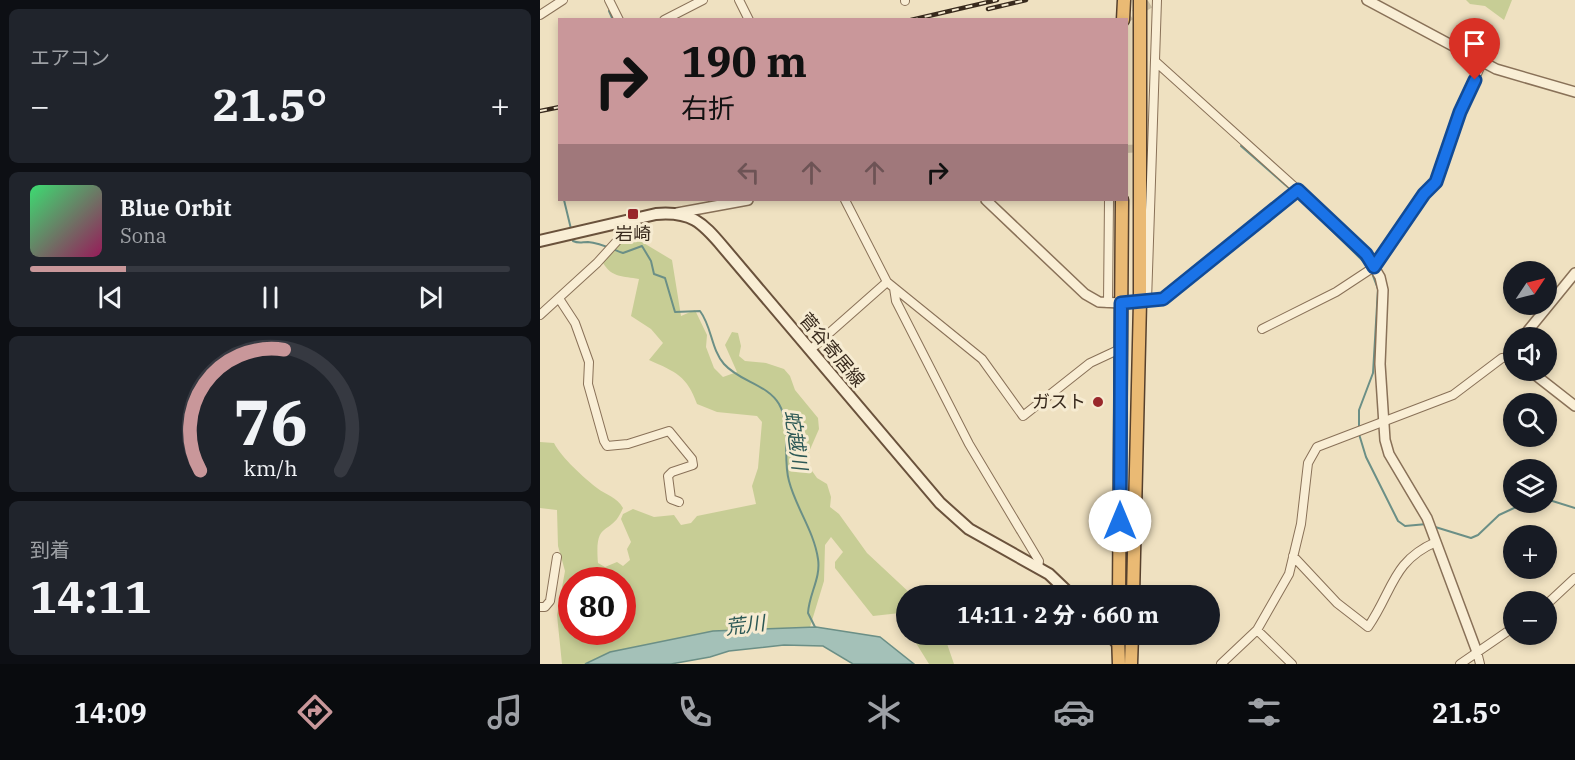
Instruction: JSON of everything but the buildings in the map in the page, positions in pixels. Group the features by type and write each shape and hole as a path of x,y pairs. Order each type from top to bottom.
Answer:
{"highway":[{"path":"1123,18 1124,0"},
{"path":"1133,585 1151,1"},
{"path":"1119,585 1120,349 1115,303 1122,201"},
{"path":"1120,543 1135,543"},
{"path":"1118,645 1119,664"},
{"path":"1122,645 1133,662"},
{"path":"1132,645 1133,662"}],"main road":[{"path":"540,241 637,219 675,213"},
{"name":"菅谷寄居線","path":"675,213 697,220 704,226 940,503 969,529 1049,574 1060,585"}],"street":[{"path":"540,15 563,0"},
{"path":"609,0 618,18"},
{"path":"668,18 703,0"},
{"path":"739,0 748,18"},
{"path":"1367,0 1482,63 1515,76 1575,92"},
{"path":"1143,302 1156,62 1151,1"},
{"path":"1156,62 1298,190 1366,254 1374,267 1383,290 1380,364 1382,421 1389,454 1423,510 1480,664"},
{"path":"1262,329 1336,292 1374,267 1424,194 1436,182 1460,112 1482,63"},
{"path":"987,201 1085,294 1099,302 1115,303 1163,299 1298,190"},
{"path":"675,213 698,205 738,201"},
{"path":"846,201 887,282 982,359 1023,416 1090,363 1120,349"},
{"path":"1109,201 1115,303"},
{"path":"540,315 560,300 637,219"},
{"path":"1531,327 1575,273"},
{"path":"810,350 887,282"},
{"path":"894,288 896,301 969,444 998,497 1039,561 1038,568"},
{"path":"560,300 575,323 589,362 588,384 607,446 628,444 669,430 693,459 693,465 672,472 668,476 671,499 679,502"},
{"path":"1221,664 1257,630 1289,574 1301,524 1308,463 1317,447 1453,395 1503,358"},
{"path":"1543,381 1575,406"},
{"path":"1293,556 1337,603 1368,627 1379,611 1400,567 1419,549 1436,542"},
{"path":"540,607 545,607 550,601 557,557"},
{"path":"1557,595 1575,578"},
{"path":"1257,630 1292,664"},
{"path":"1461,664 1503,634"}],"green space":[{"path":"1466,0 1512,0 1504,20 1485,6 1470,4"},
{"path":"637,239 672,260 681,316 695,310 707,335 706,347 714,368 723,377 737,372 725,345 732,332 738,333 741,346 739,356 745,361 766,363 784,369 790,376 795,390 818,418 819,429 805,461 817,478 827,484 831,497 830,507 839,514 867,553 901,585 896,585 896,613 873,616 835,568 835,562 843,552 831,537 825,545 824,581 810,627 713,631 610,652 585,664 562,664 560,645 636,645 636,567 605,567 617,562 623,566 630,560 627,549 631,542 621,519 623,514 633,509 654,517 674,515 681,525 691,523 697,516 756,504 752,486 758,468 762,422 757,416 717,412 697,404 685,381 649,360 663,343 651,329 631,316 639,279 614,274 603,263 622,242"},
{"path":"540,442 554,443 562,455 580,473 597,488 618,501 623,508 613,523 601,533 597,549 598,563 605,567 564,567 558,546 557,510 540,508"},
{"path":"917,645 947,645 954,664 929,664"}],"water":[{"path":"816,627 880,637 914,664 853,664 823,646 784,645 729,651 671,664 585,664 610,652 713,631"}],"waterway":[{"name":"蛇越川","path":"609,11 612,18"},
{"path":"1241,146 1290,189 1370,268 1378,289 1373,373 1359,410 1359,428"},
{"name":"蛇越川","path":"564,201 571,229"},
{"name":"蛇越川","path":"572,237 575,242 597,244 623,253 642,246 651,261 654,274 665,278 675,312 700,311 716,352 724,364 730,370 768,392 779,404 785,422 789,481 813,539 818,559 818,573 808,613 815,627"},
{"path":"1359,434 1366,457 1398,521 1405,526 1427,524"},
{"path":"1557,502 1575,508"},
{"path":"1432,526 1471,538 1478,535 1503,513"}],"tunnel":[{"path":"1127,18 1150,4"},
{"path":"1128,149 1144,148"}],"railway":[{"path":"920,18 997,0"},
{"path":"988,9 1026,0"},
{"path":"540,111 558,107"}],"place":[{"name":"岩崎","path":"633,214"},
{"name":"ガスト","path":"1098,402"}],"route":[{"path":"1120,521 1121,303 1163,299 1266,219 1298,190 1366,254 1374,267 1424,194 1436,182 1460,112 1475,80"}],"water label":[{"name":"荒川","path":"745,625"}]}
